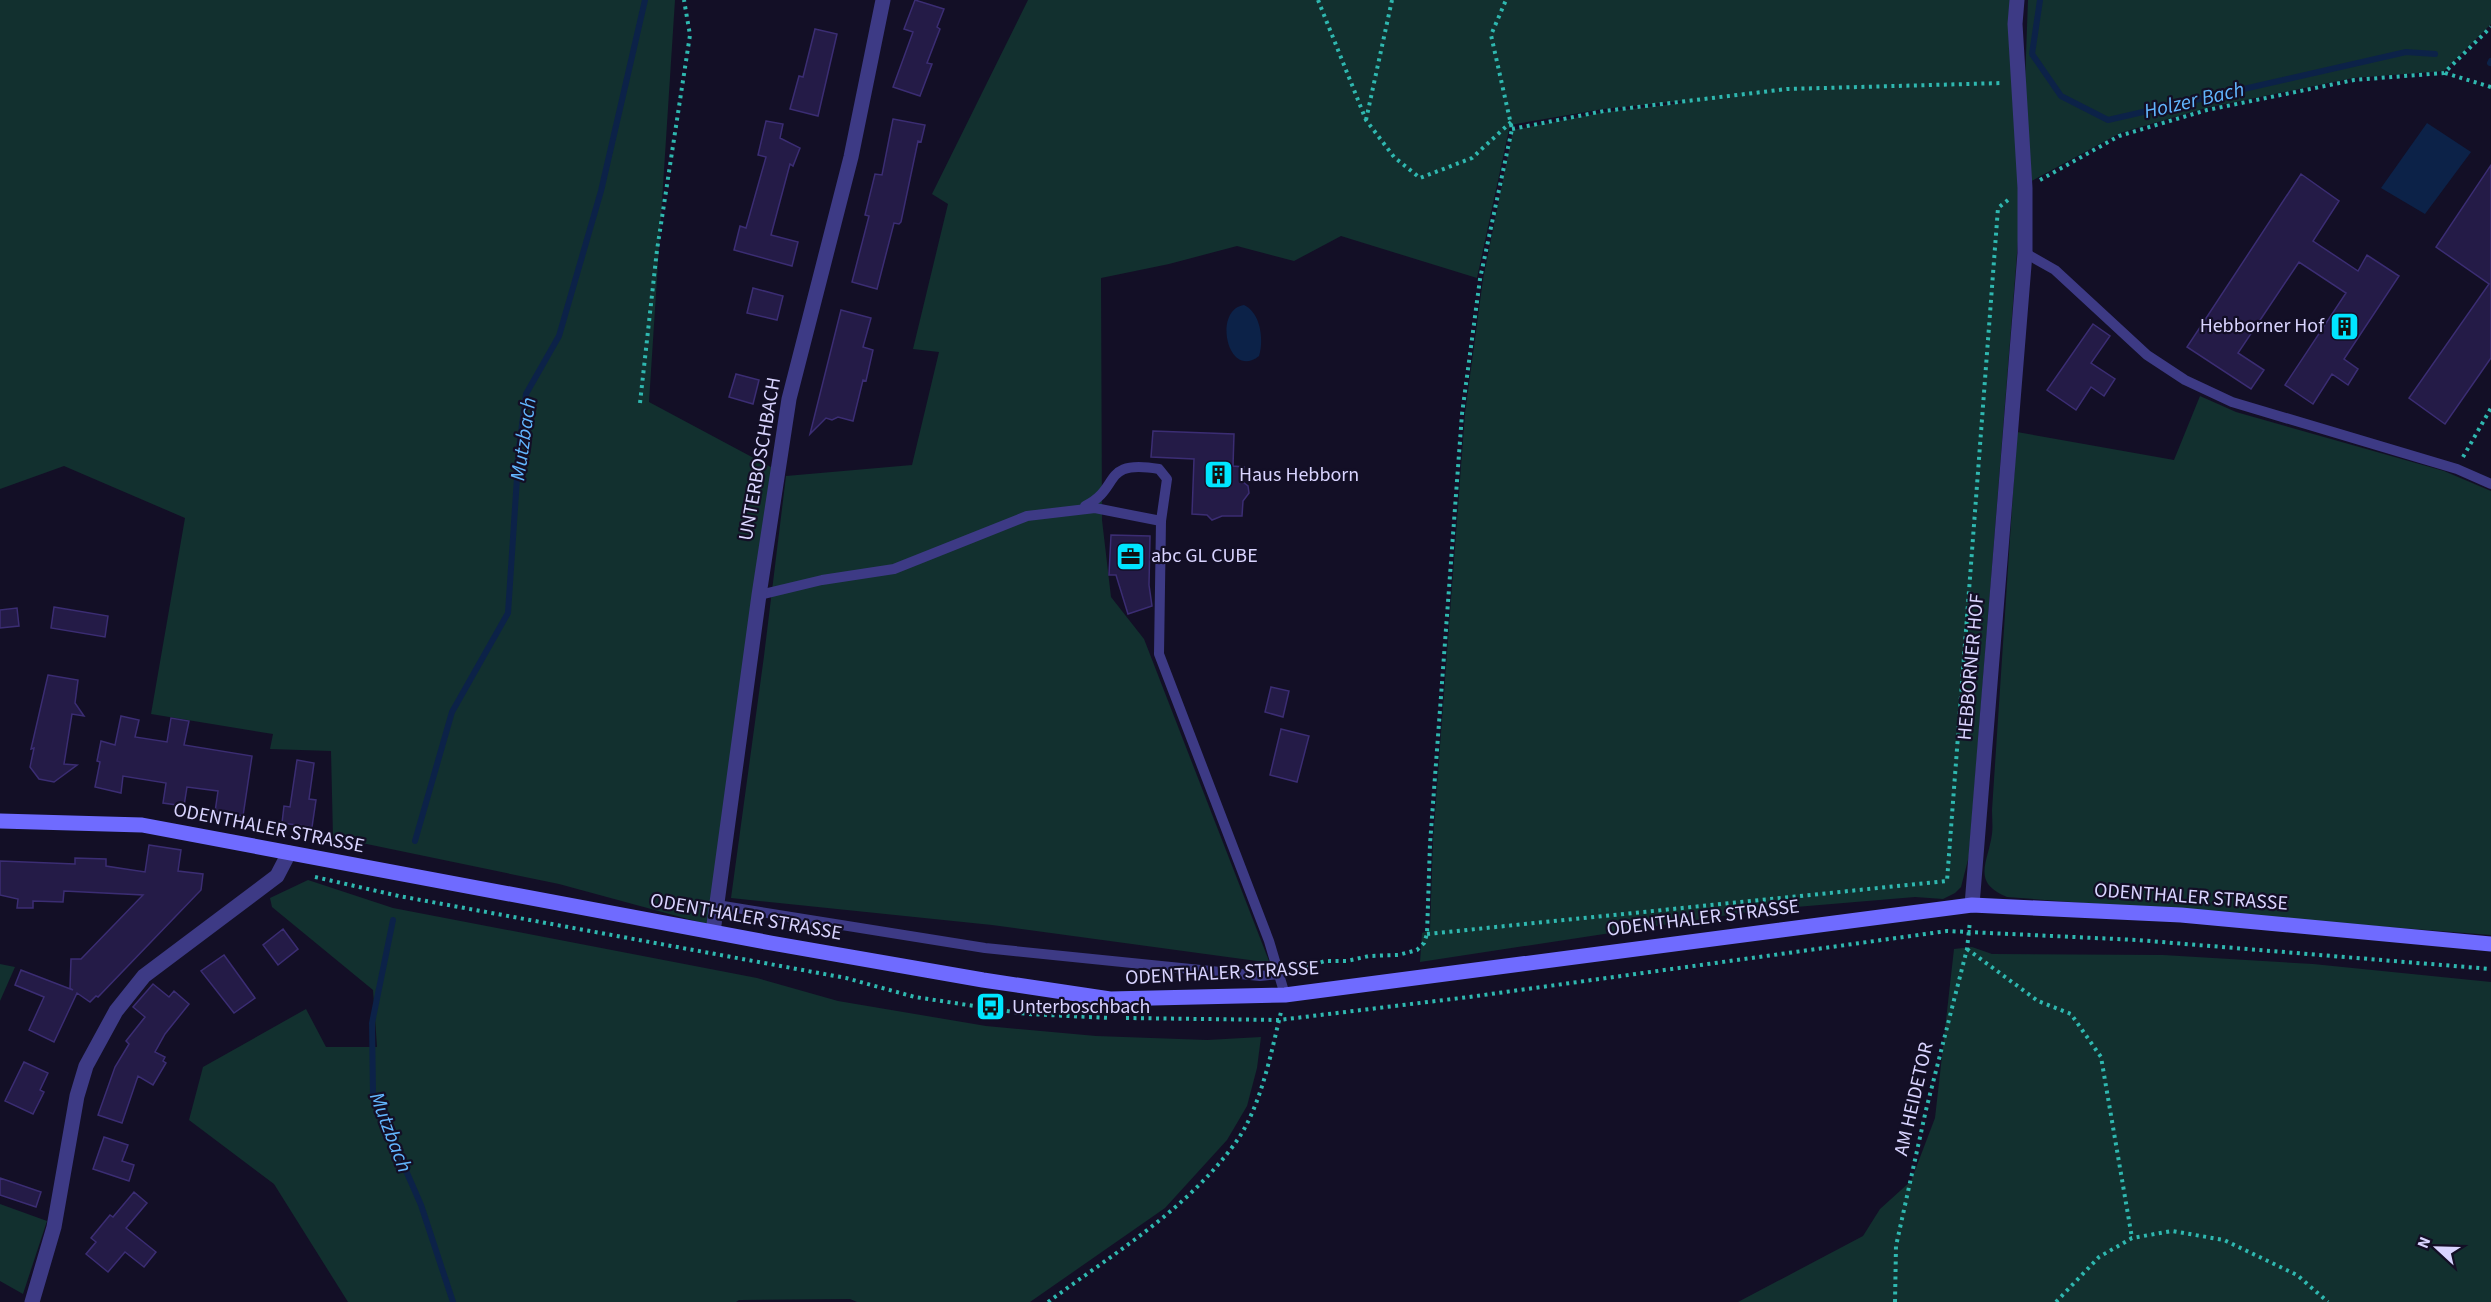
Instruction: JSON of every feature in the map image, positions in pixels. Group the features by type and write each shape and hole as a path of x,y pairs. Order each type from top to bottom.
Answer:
{"main road":[{"name":"ODENTHALER STRASSE","path":"0,822 142,825 713,932 983,980 1110,999 1285,995 1972,905 2181,915 2491,944"}],"street":[{"name":"UNTERBOSCHBACH","path":"713,932 759,595 789,399 851,157 883,0"},
{"name":"HEBBORNER HOF","path":"1972,905 2025,253 2025,188 2015,24 2017,0"},
{"path":"32,1302 54,1227 77,1096 87,1066 116,1011 144,976 278,876 289,853"}],"lane":[{"path":"2025,253 2055,270 2147,355 2185,380 2232,402 2457,469 2491,484"},
{"path":"1080,508 1095,501 1116,473 1126,466 1159,469 1167,478 1161,521 1159,654 1269,941 1285,995"},
{"path":"759,595 822,580 894,569 1027,516 1095,508 1161,521"},
{"path":"717,905 985,948 1260,976 1279,974"}],"path":[{"path":"640,403 657,250 690,35 684,0"},
{"path":"1318,0 1366,120 1394,158 1419,178 1472,158 1511,122"},
{"path":"1366,120 1392,0"},
{"path":"1279,974 1325,961 1347,961 1369,956 1398,955 1417,950 1424,943 1427,934 1430,844 1462,414 1480,279 1512,129 1491,34 1506,0"},
{"path":"2444,73 2491,27"},
{"path":"1427,934 1947,881 1998,208 2025,188 2119,136 2207,110 2354,80 2444,73 2491,87"},
{"path":"1512,129 1604,111 1787,89 2019,82"},
{"path":"2457,469 2491,408"},
{"path":"281,869 399,896 846,978 915,998 1027,1014 1092,1018 1279,1020 1469,998 1947,931 1969,930 2137,940 2491,969"},
{"name":"AM HEIDETOR","path":"1895,1302 1896,1246 1926,1110 1967,949 1972,905"},
{"path":"1967,949 2038,1001 2071,1014 2102,1057 2132,1238"},
{"path":"1048,1302 1170,1212 1237,1141 1259,1095 1285,995"},
{"path":"2056,1302 2099,1257 2132,1238 2172,1231 2224,1240 2297,1275 2328,1302"}],"green space":[{"path":"0,0 675,0 649,402 782,473 710,925 559,884 333,837 331,751 270,749 273,734 151,714 185,518 64,466 0,489"},
{"path":"1028,0 2020,0 2020,216 1969,856 1961,887 1943,899 1915,897 1761,910 1420,962 1422,933 1430,930 1433,839 1465,413 1483,279 1513,130 1605,112 1682,103 1681,101 1603,109 1510,125 1477,278 1341,236 1294,261 1237,246 1169,264 1101,278 1102,520 1111,597 1144,639 1269,961 992,925 731,898 786,476 912,465 939,352 913,349 948,204 932,194"},
{"path":"2028,0 2491,0 2491,24 2444,71 2353,78 2206,108 2120,133 2028,183 2025,82"},
{"path":"2200,396 2236,412 2444,471 2491,491 2491,935 2007,897 1989,885 1985,878 1985,863 1992,831 2017,432 2174,460"},
{"path":"308,880 393,908 757,978 838,1001 986,1026 1096,1036 1207,1040 1261,1037 1257,1068 1247,1106 1227,1140 1165,1208 1030,1302 857,1302 850,1299 739,1300 736,1302 348,1302 274,1184 189,1120 203,1067 306,1009 326,1047 377,1047 373,990 272,907 270,898"},
{"path":"1972,947 1992,954 2163,955 2313,964 2491,982 2491,1302 1738,1302 1863,1236 1880,1209 1911,1181 1935,1118 1954,949"},
{"path":"0,964 15,967 0,1001"},
{"path":"0,1204 47,1221 23,1294 0,1281"}],"water":[{"path":"2427,123 2471,152 2425,214 2381,188"},
{"path":"1244,305 1258,320 1261,335 1259,356 1248,361 1239,359 1232,352 1227,330 1228,319 1234,310"}],"building":[{"path":"915,0 944,9 937,27 940,29 927,63 932,64 920,96 893,87 913,32 904,29"},
{"path":"815,29 837,34 818,116 790,109 799,76 803,77"},
{"path":"893,119 925,125 921,142 918,141 901,222 894,223 877,289 852,282 869,216 865,215 875,174 882,175"},
{"path":"766,121 783,124 780,138 800,148 793,166 790,164 771,235 798,242 792,266 734,250 740,226 746,228 766,157 758,155"},
{"path":"2491,165 2491,358 2445,424 2409,398 2489,284 2436,247"},
{"path":"2301,174 2339,201 2313,241 2358,271 2367,255 2399,276 2344,359 2358,369 2348,385 2332,374 2313,404 2285,385 2346,293 2299,262 2238,353 2264,370 2251,389 2187,347"},
{"path":"753,288 783,296 777,320 747,313"},
{"path":"841,310 871,318 863,347 873,350 866,381 863,380 853,421 838,417 832,420 826,418 810,434"},
{"path":"2093,324 2110,336 2091,363 2115,379 2104,396 2091,387 2076,410 2047,390"},
{"path":"736,374 759,380 753,404 729,397"},
{"name":"Haus Hebborn","path":"1153,431 1234,434 1233,466 1244,467 1243,482 1248,486 1249,493 1243,501 1242,516 1222,516 1212,520 1207,515 1192,514 1194,459 1151,457"},
{"name":"abc GL CUBE","path":"1111,535 1150,536 1149,585 1152,606 1128,614 1116,575 1109,575"},
{"path":"54,607 108,616 105,637 51,628"},
{"path":"17,608 19,626 0,628 0,610"},
{"path":"48,675 78,680 75,703 84,716 72,714 64,764 77,765 54,782 39,779 30,767 34,748 31,749"},
{"path":"1271,687 1289,691 1283,717 1265,712"},
{"path":"121,716 139,720 135,737 167,742 171,718 189,721 184,745 252,756 243,816 215,812 218,791 187,787 184,806 163,803 166,783 123,776 121,793 95,787 101,741 115,745"},
{"path":"1281,729 1309,736 1297,782 1270,775"},
{"path":"297,760 314,763 309,799 316,800 312,827 282,823 284,806 290,807"},
{"path":"149,845 181,850 178,871 203,874 201,890 98,997 96,996 90,1002 77,993 54,1042 29,1030 44,997 15,985 21,970 73,990 70,988 71,959 81,959 143,895 64,891 63,902 33,901 33,908 17,908 18,899 0,895 0,861 75,864 75,858 106,859 106,866 145,872"},
{"path":"283,929 298,949 278,965 263,945"},
{"path":"224,955 255,998 234,1013 201,971"},
{"path":"153,984 169,997 174,991 189,1004 165,1034 155,1052 165,1057 163,1061 166,1063 153,1085 138,1076 122,1123 98,1115 115,1067 129,1044 126,1041 145,1017 133,1007"},
{"path":"24,1062 48,1073 40,1090 44,1092 33,1114 5,1101"},
{"path":"104,1137 128,1145 122,1161 134,1165 129,1181 93,1169"},
{"path":"0,1178 41,1192 36,1207 0,1195"},
{"path":"134,1192 147,1203 126,1228 156,1252 144,1267 125,1252 108,1272 86,1254 96,1242 91,1238 110,1215 113,1217"}],"waterway":[{"name":"Mutzbach","path":"415,841 452,712 508,613 519,448 526,394 559,336 601,191 645,0"},
{"name":"Holzer Bach","path":"2040,0 2032,54 2061,96 2108,120 2406,52 2435,54"},
{"name":"Mutzbach","path":"393,920 372,1023 373,1095 421,1205 453,1302"}],"place":[{"name":"Hebborner Hof","path":"2345,326"},
{"name":"Haus Hebborn","path":"1218,475"},
{"name":"abc GL CUBE","path":"1130,556"},
{"name":"Unterboschbach","path":"991,1007"}]}
